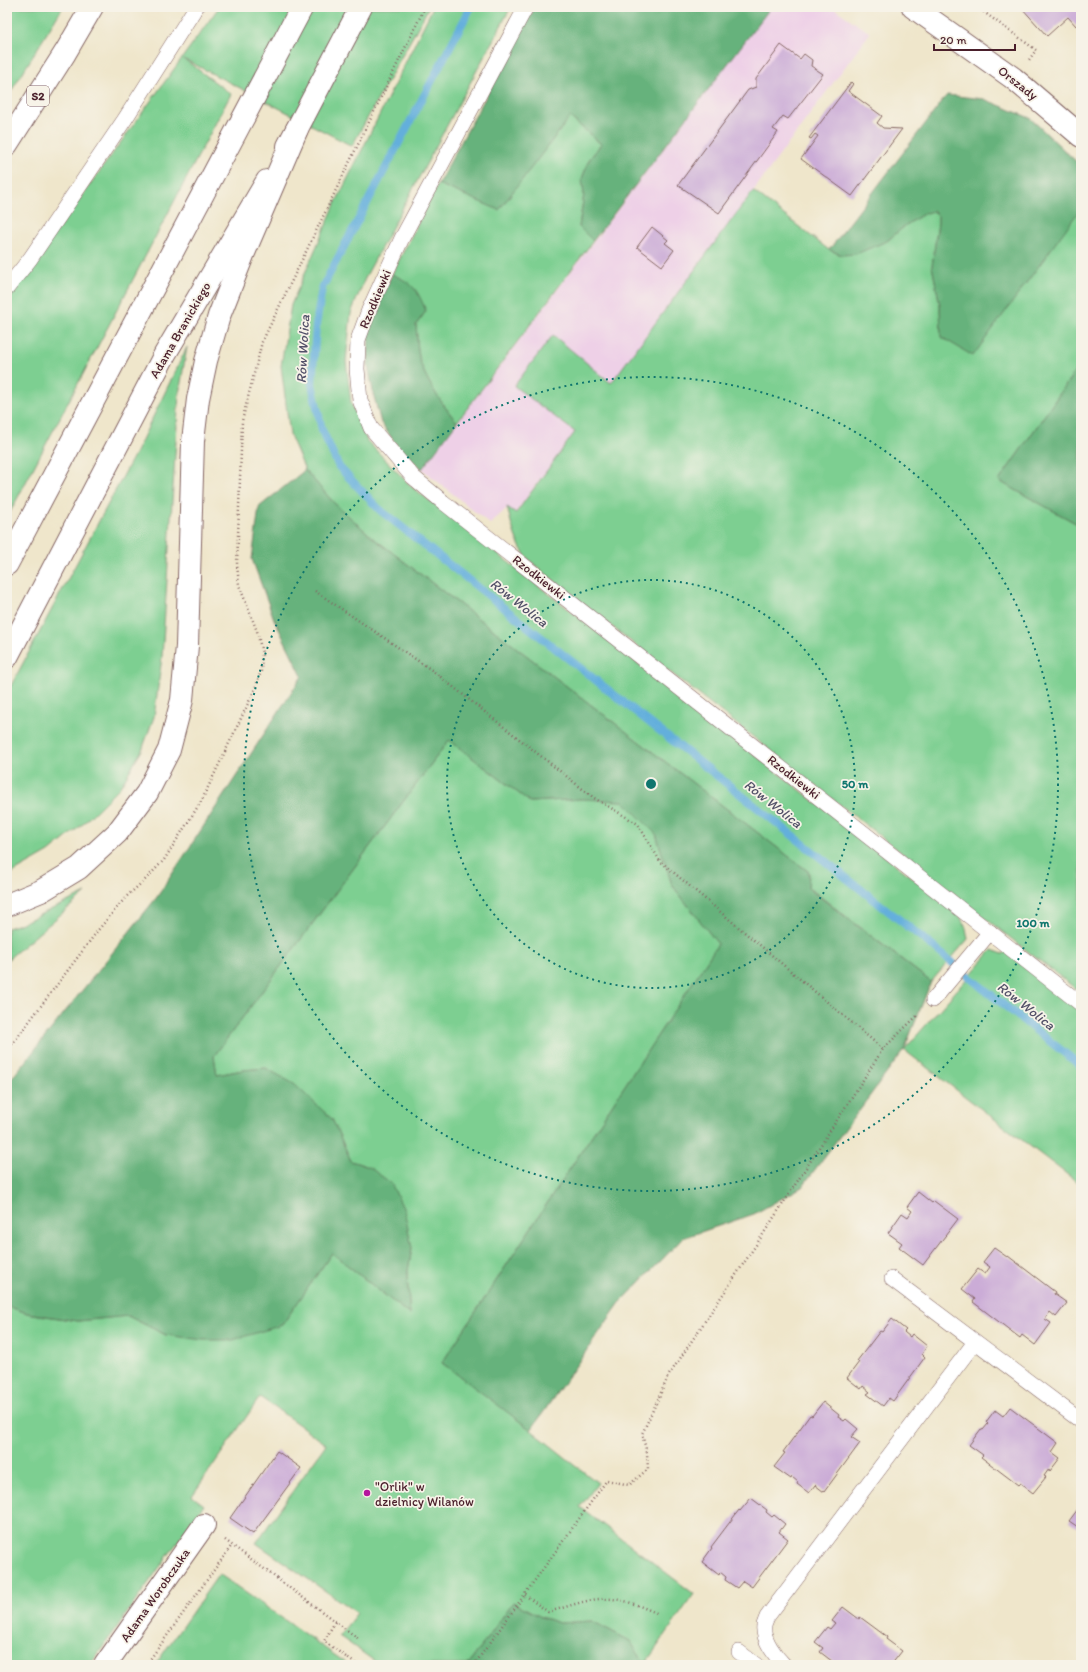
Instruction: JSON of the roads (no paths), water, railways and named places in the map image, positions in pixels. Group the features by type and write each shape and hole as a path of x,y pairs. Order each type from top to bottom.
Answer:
{"main road":[{"name":"S2","path":"7,144 65,53 92,7"},
{"path":"7,564 69,444 302,7"},
{"name":"Adama Branickiego","path":"7,657 165,354 297,129 361,7"},
{"name":"Orszady","path":"913,7 1013,78 1081,136"},
{"path":"7,905 41,891 78,868 117,833 147,793 169,750 182,700 187,654 193,441 198,398 204,368 219,316 243,255 297,129"},
{"name":"Adama Worobczuka","path":"105,1665 204,1525"}],"lane":[{"path":"7,288 30,259 125,119 196,7"},
{"name":"Rzodkiewki","path":"526,7 402,238 369,310 358,340 358,369 360,400 371,428 413,477 1081,1004"},
{"path":"933,1000 980,946 990,932"},
{"path":"892,1278 1081,1421"},
{"path":"784,1665 777,1657 764,1632 767,1617 976,1342"},
{"path":"739,1652 756,1665"}],"waterway":[{"name":"Rów Wolica","path":"471,7 322,288 316,325 312,384 322,430 339,467 380,510 920,936 980,986 1081,1066"}],"place":[{"name":"\"Orlik\" w dzielnicy Wilanów","path":"367,1493"}]}
